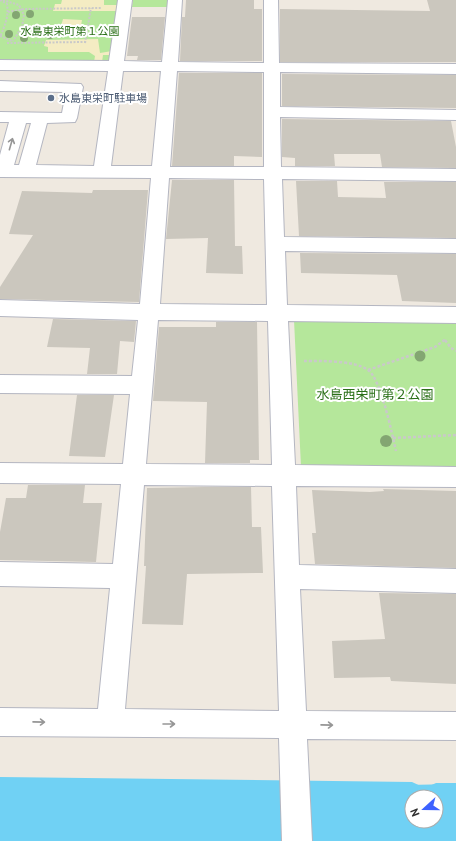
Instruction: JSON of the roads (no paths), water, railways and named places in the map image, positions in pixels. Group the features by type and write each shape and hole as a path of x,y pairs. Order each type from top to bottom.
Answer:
{"street":[{"path":"102,171 126,0"},
{"path":"110,723 149,312 168,67 175,0"},
{"path":"270,0 273,173 297,841"},
{"path":"0,65 456,69"},
{"path":"0,86 75,87 69,118 0,117"},
{"path":"272,112 456,115"},
{"path":"19,117 2,171 456,175"},
{"path":"26,171 40,118"},
{"path":"276,244 456,246"},
{"path":"0,308 149,312 449,315"},
{"path":"0,384 142,385"},
{"path":"0,473 284,474 456,477"},
{"path":"0,574 124,576"},
{"path":"288,578 456,580"},
{"path":"0,722 456,726"}],"waterway":[{"path":"0,789 260,794 456,790"},
{"path":"0,812 404,817"},
{"path":"444,818 456,818"}],"place":[{"name":"水島東栄町駐車場","path":"51,98"}],"park label":[{"name":"水島東栄町第１公園","path":"70,31"},
{"name":"水島西栄町第２公園","path":"375,394"}]}
